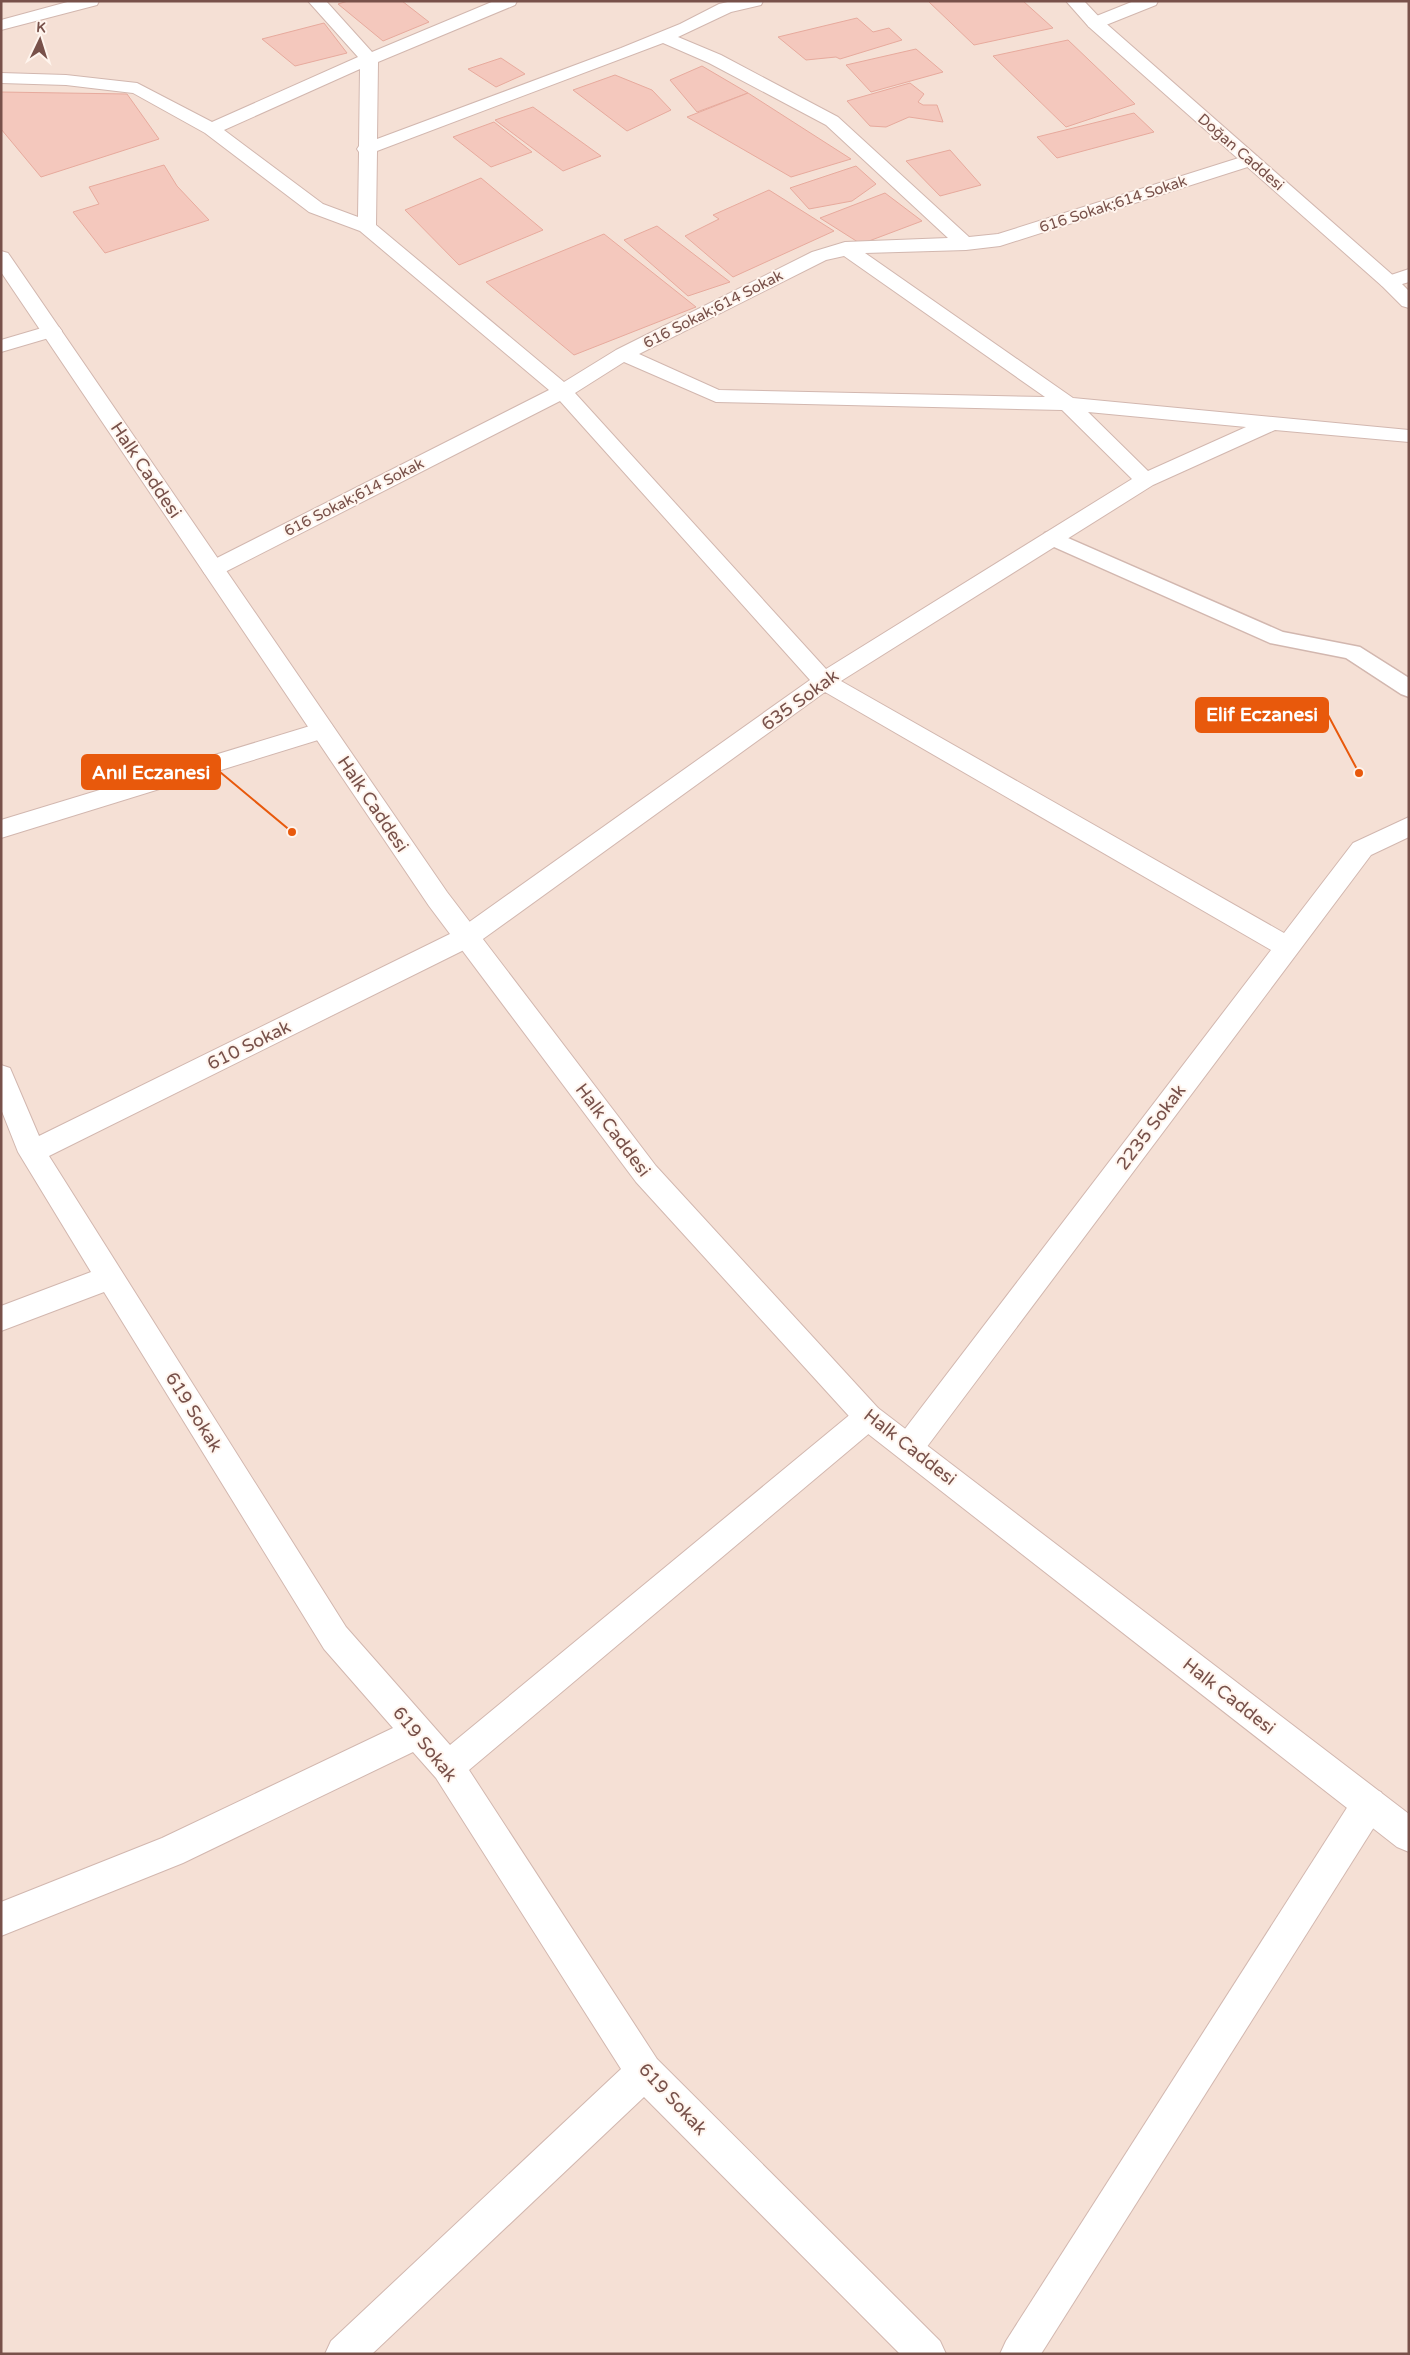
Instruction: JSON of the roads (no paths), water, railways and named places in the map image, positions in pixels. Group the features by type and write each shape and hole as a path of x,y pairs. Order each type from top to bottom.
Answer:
{"street":[{"path":"1,25 91,1"},
{"path":"316,1 369,59 366,149 367,228"},
{"path":"210,129 369,59 508,1"},
{"path":"366,149 663,37 725,8 755,1"},
{"name":"Doğan Caddesi","path":"1074,1 1095,23 1389,282 1409,302"},
{"path":"1095,23 1150,1"},
{"path":"663,37 715,59 832,121 966,244"},
{"path":"1,78 66,80 137,88 210,129 316,208 367,228 562,392 826,682 1287,947"},
{"name":"616 Sokak;614 Sokak","path":"213,569 562,392 623,354 819,256 845,248 966,244 1000,240 1250,160"},
{"path":"845,248 1068,404 1145,480"},
{"name":"Halk Caddesi","path":"1,257 438,898 646,1174 868,1417 1368,1804 1406,1826"},
{"path":"1389,282 1409,275"},
{"path":"1,346 52,331"},
{"path":"623,354 716,396 1068,404 1409,436"},
{"name":"635 Sokak","path":"467,937 852,662 1145,480 1273,424"},
{"path":"1,829 323,730"},
{"name":"2235 Sokak","path":"909,1447 1362,849 1409,826"},
{"name":"610 Sokak","path":"32,1152 467,937"},
{"name":"619 Sokak","path":"1,1075 32,1152 335,1638 448,1767 644,2072 926,2354"},
{"path":"1,1319 110,1277"},
{"path":"448,1767 868,1417"},
{"path":"1,1920 171,1851 418,1733"},
{"path":"1019,2354 1368,1804"},
{"path":"344,2354 644,2072"}],"lane":[{"path":"1052,538 1278,638 1352,652 1409,689"}],"place":[{"name":"Elif Eczanesi","path":"1359,773"},
{"name":"Anıl Eczanesi","path":"292,832"}]}
